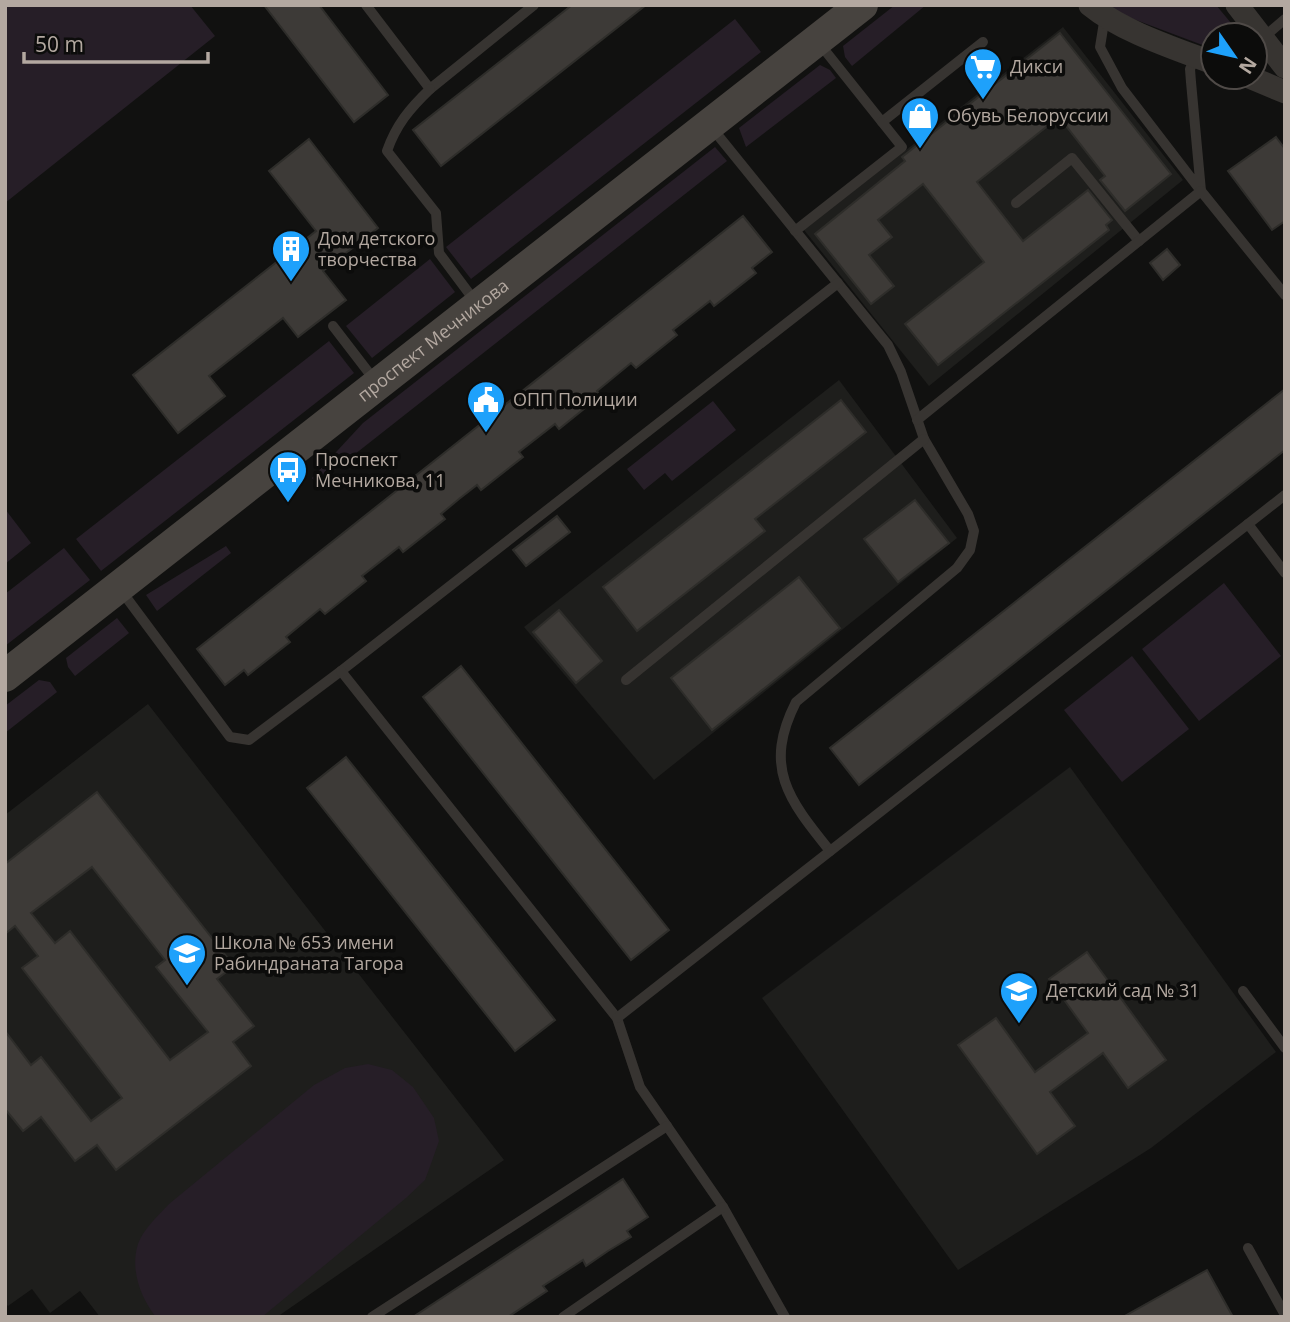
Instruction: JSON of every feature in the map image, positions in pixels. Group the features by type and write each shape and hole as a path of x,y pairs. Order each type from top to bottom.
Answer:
{"street":[{"name":"проспект Мечникова","path":"5,676 862,5"},
{"path":"1237,5 1250,21"},
{"path":"1098,11 1199,58"},
{"path":"1269,46 1285,67"}],"lane":[{"path":"366,5 430,89"},
{"path":"478,305 439,253 436,213 387,151 394,131 407,110 534,5"},
{"path":"1098,11 1100,47 1122,88 1285,295"},
{"path":"1269,33 1285,19"},
{"path":"795,231 901,147 817,40"},
{"path":"882,122 983,42"},
{"path":"1199,63 1191,69 1191,82 1201,191"},
{"path":"709,125 888,345 901,372 924,439 968,514 974,531 970,550 957,568 796,702 785,725 780,751 783,777 799,812 830,851"},
{"path":"1016,203 1072,158 1139,241"},
{"path":"917,421 1201,191"},
{"path":"118,588 230,737 249,740 838,283"},
{"path":"333,326 377,384"},
{"path":"626,680 924,439"},
{"path":"617,1018 1285,495"},
{"path":"1248,524 1285,573"},
{"path":"341,671 617,1018 640,1087 723,1207 785,1317"},
{"path":"1243,991 1285,1048"},
{"path":"372,1317 667,1126"},
{"path":"563,1317 723,1207"},
{"path":"1248,1248 1285,1315"}],"shaded area":[{"path":"5,5 190,5 215,36 5,203"},
{"path":"895,5 926,5 852,66 845,57 843,46"},
{"path":"1107,5 1216,5 1229,21 1199,21 1199,44 1128,17"},
{"path":"735,19 761,52 471,279 446,247"},
{"path":"1063,27 1183,180 929,386 804,230"},
{"path":"820,65 830,70 836,78 746,147 739,128"},
{"path":"715,147 727,161 317,484 312,478 363,423"},
{"path":"430,259 455,292 372,358 346,326"},
{"path":"329,341 354,373 101,571 76,539"},
{"path":"839,380 957,538 654,780 524,627"},
{"path":"713,401 736,430 672,481 665,473 644,490 627,469"},
{"path":"5,509 31,543 5,564"},
{"path":"226,546 231,553 157,611 146,595"},
{"path":"64,548 90,580 5,646 5,594"},
{"path":"1224,583 1281,656 1199,721 1142,649"},
{"path":"117,618 129,633 75,676 68,667 66,658"},
{"path":"1132,656 1189,729 1122,782 1064,710"},
{"path":"39,680 50,682 57,692 5,733 5,706"},
{"name":"Школа № 653 имени Рабиндраната Тагора","path":"148,704 504,1160 277,1317 100,1317 80,1291 50,1313 32,1289 8,1306 5,1303 5,815"},
{"name":"Детский сад № 31","path":"1070,767 1276,1052 1151,1148 958,1270 762,998"},
{"path":"368,1064 392,1070 413,1087 434,1118 439,1141 425,1180 262,1317 156,1317 141,1292 135,1263 138,1244 152,1223 169,1204 314,1085 345,1068"}],"building":[{"path":"264,5 319,5 388,95 354,122"},
{"path":"572,5 646,5 441,166 413,130"},
{"path":"1060,33 1171,174 1125,211 1100,180 1105,176 1059,117 977,182 1023,241 1088,190 1112,220 1106,225 1109,230 938,365 905,324 984,262 923,184 878,220 892,237 869,255 894,286 871,304 815,234 905,161 902,157"},
{"path":"1276,137 1285,149 1285,221 1272,230 1228,171"},
{"name":"Дом детского творчества","path":"309,139 378,228 323,271 346,300 298,337 283,318 209,376 225,396 178,433 133,375 316,231 269,171"},
{"path":"743,216 772,252 752,268 756,273 714,306 710,301 673,330 677,335 636,368 631,363 597,391 600,396 559,429 555,424 519,452 523,457 481,490 477,485 459,499 441,514 445,519 403,552 399,547 362,576 366,581 325,614 320,609 286,637 290,642 248,675 244,670 225,685 197,649"},
{"path":"1167,249 1180,265 1163,280 1150,263"},
{"path":"1285,389 1285,450 859,785 830,748"},
{"path":"841,400 866,432 755,519 765,531 637,631 603,587"},
{"path":"915,500 949,543 898,582 864,539"},
{"path":"557,516 570,532 526,566 513,550"},
{"path":"799,577 840,628 712,730 671,678"},
{"path":"559,610 602,661 576,683 533,632"},
{"path":"461,666 669,930 631,960 423,697"},
{"path":"346,757 555,1020 515,1051 307,788"},
{"path":"97,792 234,966 217,979 254,1026 233,1042 251,1066 116,1170 97,1145 75,1161 41,1117 23,1131 5,1109 5,1031 31,1065 41,1057 91,1121 122,1098 22,968 38,956 15,926 5,934 5,864","holes":["92,867 165,960 156,967 208,1032 170,1060 70,931 55,943 31,913"]},
{"path":"1087,952 1166,1060 1128,1088 1103,1053 1050,1092 1075,1126 1037,1154 958,1045 996,1018 1035,1072 1088,1033 1049,979"},
{"path":"623,1179 648,1217 627,1231 631,1237 586,1266 583,1260 543,1286 547,1291 508,1317 413,1317"},
{"path":"1207,1270 1233,1317 1123,1317"}],"place":[{"name":"Дикси","path":"983,101"},
{"name":"Обувь Белоруссии","path":"920,150"},
{"name":"Дом детского творчества","path":"291,283"},
{"name":"ОПП Полиции","path":"486,434"},
{"name":"Проспект Мечникова, 11","path":"288,504"},
{"name":"Школа № 653 имени Рабиндраната Тагора","path":"187,987"},
{"name":"Детский сад № 31","path":"1019,1025"}]}
